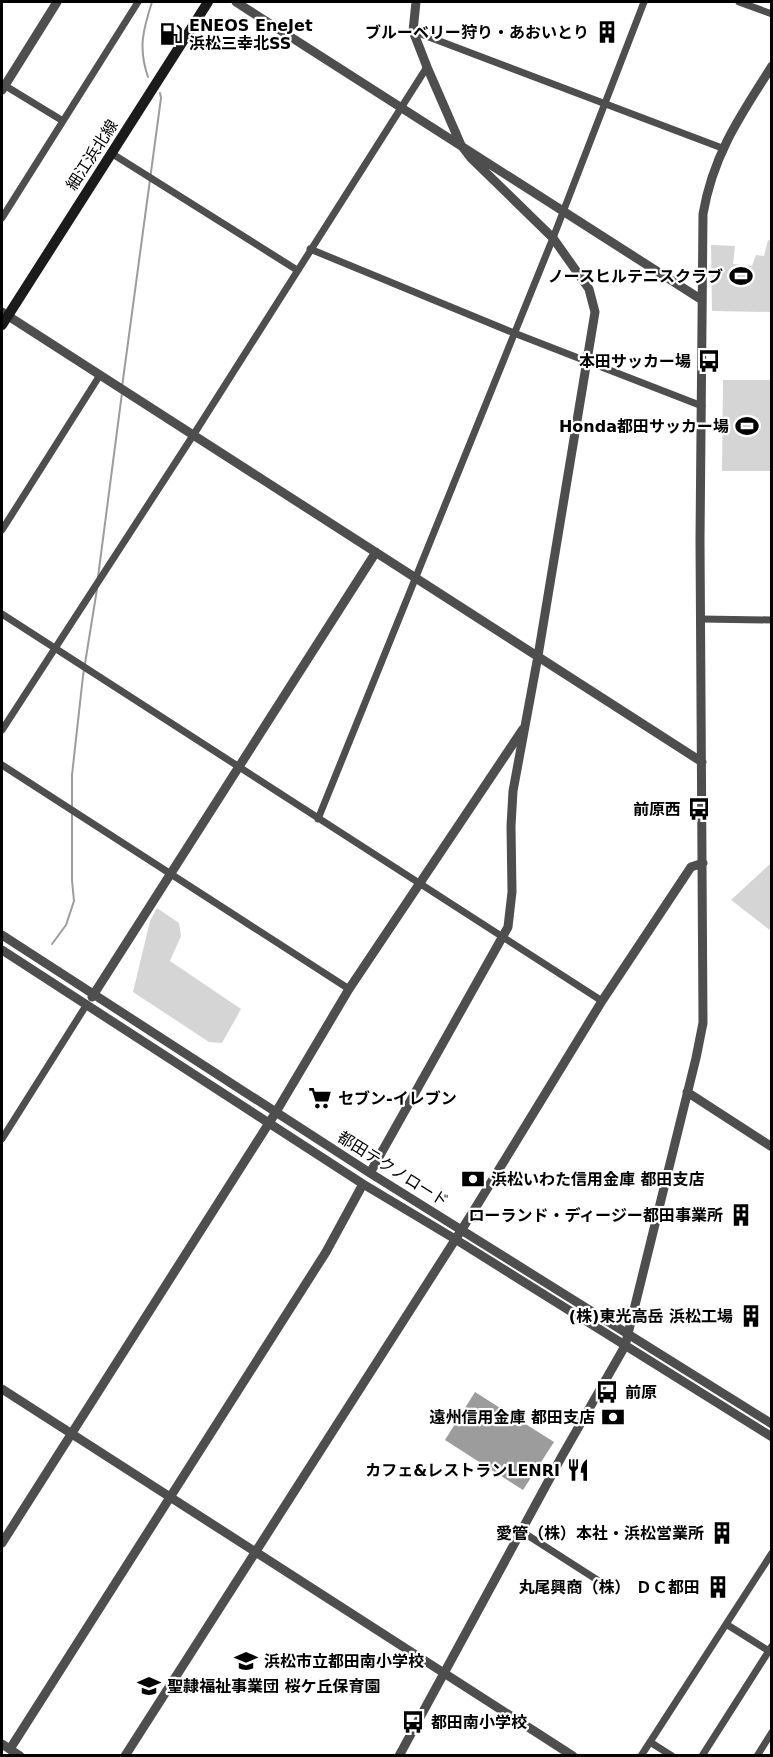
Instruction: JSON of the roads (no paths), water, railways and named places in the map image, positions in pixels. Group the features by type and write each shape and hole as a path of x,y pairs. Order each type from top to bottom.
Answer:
{"main road":[{"name":"細江浜北線","path":"3,317 208,2"}],"street":[{"path":"57,2 3,87 63,122"},
{"path":"2,218 138,2"},
{"path":"236,2 702,300"},
{"path":"370,1173 503,937 510,916 513,791 538,656 595,312 589,289 553,238 471,158 461,145 413,31 416,2"},
{"path":"318,819 553,238 644,2"},
{"path":"739,2 771,14"},
{"path":"413,31 722,148"},
{"path":"399,1755 624,1346 687,1092 702,1023 703,214 710,181 722,148 771,66"},
{"path":"2,730 194,434 427,67"},
{"path":"111,153 297,270"},
{"path":"310,249 514,333 702,406"},
{"path":"3,317 194,434 702,762"},
{"path":"2,530 100,375"},
{"path":"2,1139 375,552"},
{"path":"2,615 602,1001"},
{"path":"701,619 771,620"},
{"path":"2,1543 270,1123 349,989 525,726"},
{"path":"2,765 349,989"},
{"path":"125,1755 461,1230 602,1001 691,867 702,863"},
{"name":"都田テクノロード","path":"2,935 370,1173 771,1424"},
{"name":"都田テクノロード","path":"2,950 363,1184 771,1437"},
{"path":"687,1092 771,1147"},
{"path":"20,1755 6,1747 170,1497 326,1252 363,1184"},
{"path":"2,1389 573,1755"},
{"path":"521,1532 616,1592"},
{"path":"641,1755 771,1552"},
{"path":"702,1755 770,1650 726,1624"},
{"path":"757,1755 771,1732"},
{"path":"650,1742 672,1755"}],"waterway":[{"path":"148,77 142,48 146,21 152,2"},
{"path":"122,387 160,93"},
{"path":"98,577 122,393"},
{"path":"72,806 72,775 83,676 97,589"},
{"path":"52,944 66,925 74,901 72,812"}],"place":[{"name":"ブルーベリー狩り・あおいとり","path":"607,32"},
{"name":"ENEOS EneJet 浜松三幸北SS","path":"171,34"},
{"name":"ノースヒルテニスクラブ","path":"741,276"},
{"name":"本田サッカー場","path":"709,361"},
{"name":"Honda都田サッカー場","path":"747,426"},
{"name":"前原西","path":"699,809"},
{"name":"セブン-イレブン","path":"320,1098"},
{"name":"浜松いわた信用金庫 都田支店","path":"473,1179"},
{"name":"ローランド・ディージー都田事業所","path":"741,1215"},
{"name":"(株)東光高岳 浜松工場","path":"751,1316"},
{"name":"前原","path":"607,1392"},
{"name":"遠州信用金庫 都田支店","path":"613,1417"},
{"name":"カフェ&レストランLENRI","path":"578,1470"},
{"name":"愛管（株）本社・浜松営業所","path":"722,1533"},
{"name":"丸尾興商（株） ＤＣ都田","path":"718,1587"},
{"name":"浜松市立都田南小学校","path":"246,1661"},
{"name":"聖隷福祉事業団 桜ケ丘保育園","path":"149,1686"},
{"name":"都田南小学校","path":"413,1722"}]}
